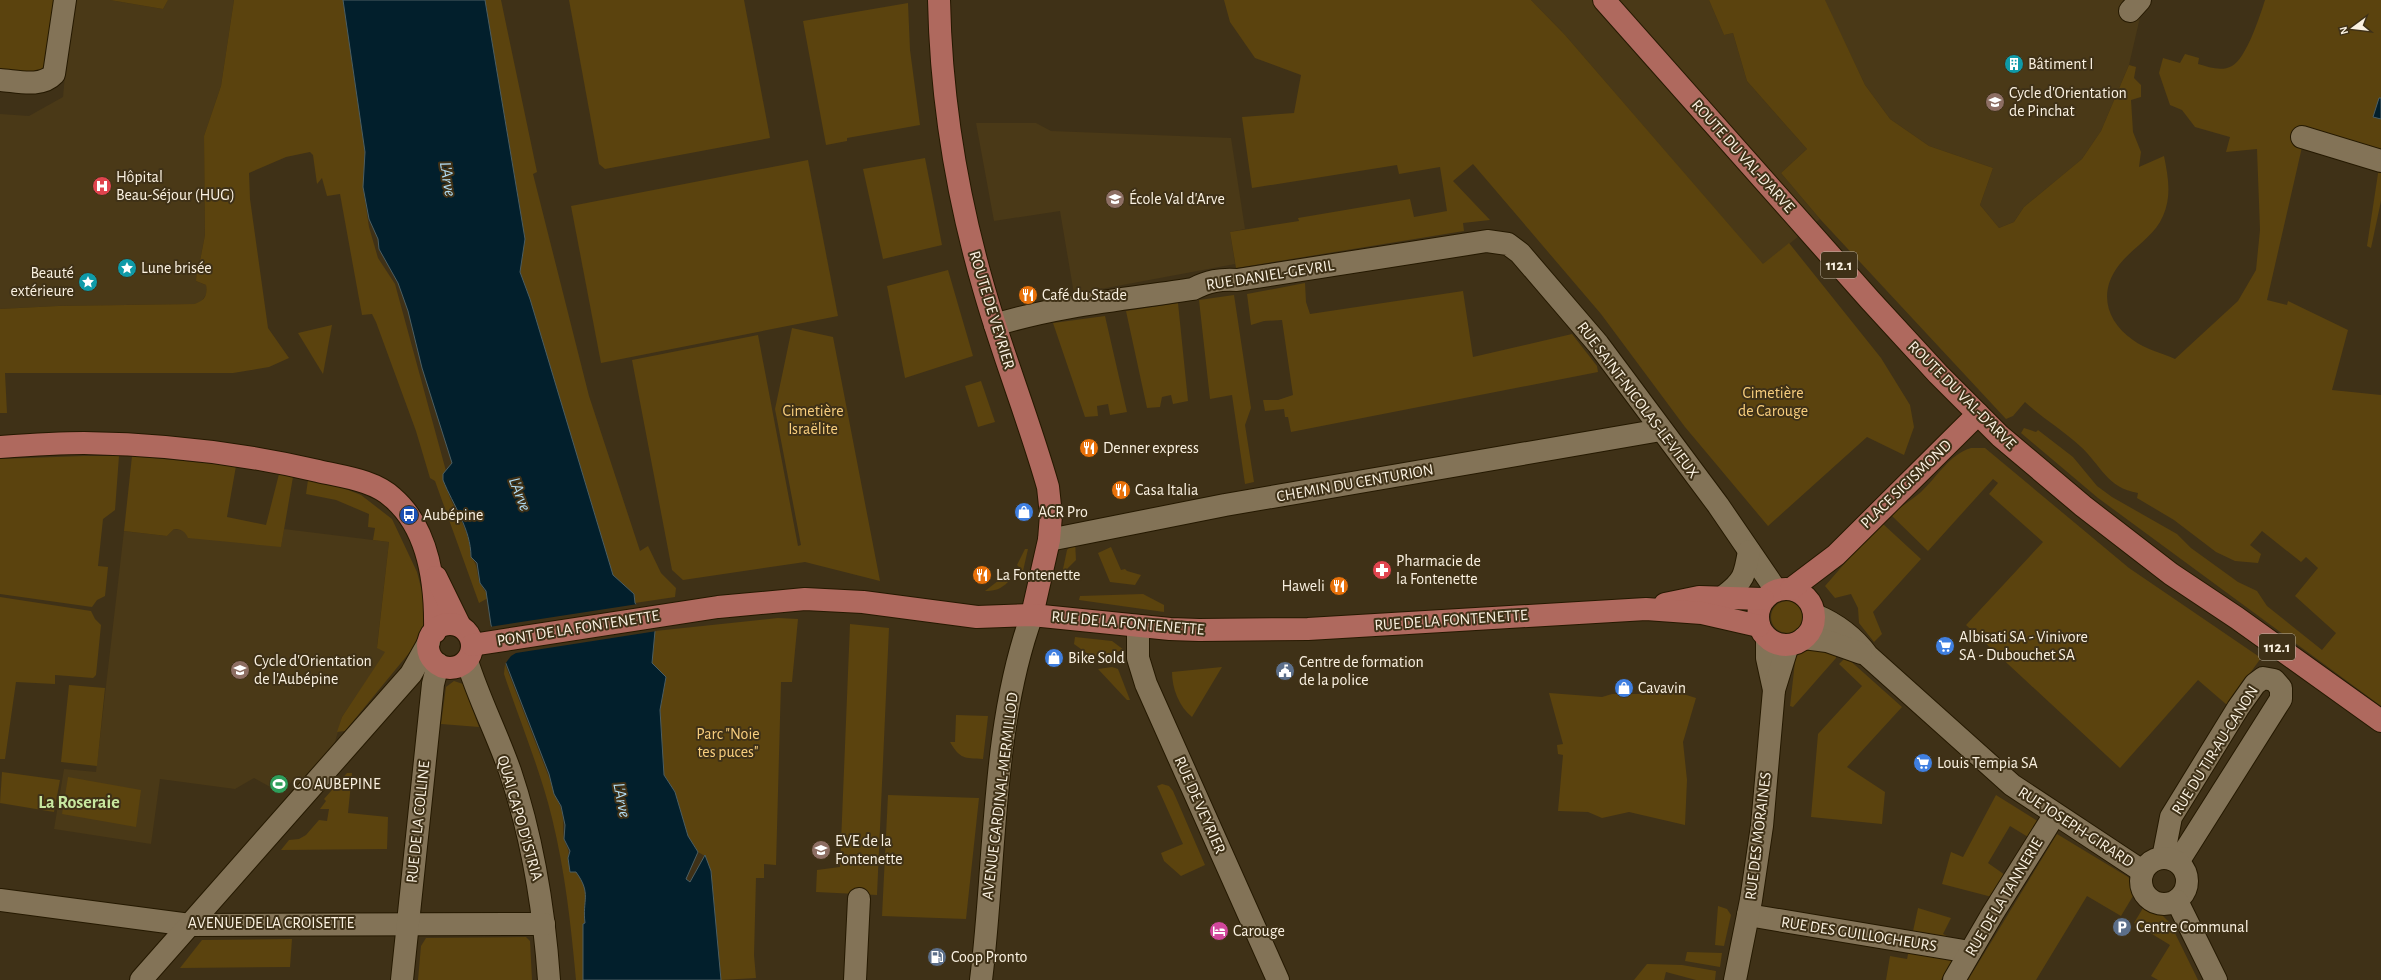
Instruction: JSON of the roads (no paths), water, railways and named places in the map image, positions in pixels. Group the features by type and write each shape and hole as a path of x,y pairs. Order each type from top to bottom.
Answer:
{"main road":[{"name":"ROUTE DE VEYRIER","path":"939,0 944,71 958,180 975,256 995,325 1048,487 1051,515 1049,540 1032,615"},
{"name":"ROUTE DU VAL-D'ARVE","path":"1604,0 1870,300 1978,414 2044,474 2171,574 2237,618 2381,721"},
{"name":"PLACE SIGISMOND","path":"1776,593 1836,555 1978,414"},
{"path":"0,447 82,443 182,448 294,465 375,485 392,497 405,509 416,526 431,567 460,626 466,631 476,649 453,668 438,664 430,655 432,637 431,567"},
{"name":"PLACE SIGISMOND","path":"1796,642 1814,624 1813,607 1836,555"},
{"path":"1796,642 1780,644 1763,632 1758,610 1776,593 1799,591 1813,607"},
{"name":"RUE DE LA FONTENETTE","path":"1646,610 1684,599 1776,593"},
{"name":"RUE DE LA FONTENETTE","path":"684,612 769,601 813,599 863,602 977,617 1032,615 1187,630 1308,629 1646,610 1702,613 1763,632"},
{"name":"PONT DE LA FONTENETTE","path":"476,649 684,612"},
{"path":"432,637 444,625 460,626"}],"street":[{"path":"0,80 36,82 50,79 54,74 65,0"},
{"path":"2302,137 2381,161"},
{"name":"RUE DANIEL-GEVRIL","path":"995,325 1018,318 1193,289 1205,282 1222,279 1237,280 1487,241 1504,242 1520,253"},
{"name":"RUE SAINT-NICOLAS-LE-VIEUX","path":"1520,253 1598,344 1718,506 1776,593"},
{"name":"CHEMIN DU CENTURION","path":"1049,540 1225,505 1661,430"},
{"path":"1724,596 1739,584 1745,576 1749,551"},
{"name":"RUE JOSEPH-GIRARD","path":"1813,607 1856,641 1868,656 2012,785 2142,871"},
{"name":"AVENUE CARDINAL-MERMILLOD","path":"981,980 1007,721 1019,651 1032,615"},
{"name":"RUE DE VEYRIER","path":"1138,626 1138,658 1146,684 1278,980"},
{"name":"RUE DES MORAINES","path":"1735,980 1748,915 1762,826 1774,690 1763,632"},
{"path":"141,980 411,674 432,637"},
{"name":"RUE JOSEPH-GIRARD","path":"1796,642 1827,641 1868,656"},
{"name":"RUE DES MORAINES","path":"1774,690 1796,642"},
{"name":"QUAI CAPO D'ISTRIA","path":"476,649 531,844 544,924 549,980"},
{"name":"RUE DE LA COLLINE","path":"402,980 433,684 438,664"},
{"name":"RUE DU TIR-AU-CANON","path":"2263,678 2274,680 2281,688 2282,699 2170,860 2171,817 2238,708 2255,684 2263,678"},
{"name":"RUE DE LA TANNERIE","path":"1954,980 2055,814"},
{"path":"2154,860 2170,860 2186,874 2187,882 2183,894 2177,901 2164,904 2150,899 2145,893 2141,883 2142,871 2154,860"},
{"path":"855,980 859,899"},
{"name":"AVENUE DE LA CROISETTE","path":"0,900 190,925 408,923 544,924"},
{"path":"2177,901 2216,980"},
{"name":"RUE DES GUILLOCHEURS","path":"1748,915 1970,952"}],"water":[{"name":"L'Arve","path":"343,0 485,0 525,239 520,272 530,299 613,575 634,594 635,603 655,631 652,663 666,677 660,710 664,775 675,792 688,836 698,852 686,879 690,882 705,855 711,871 721,980 583,980 583,924 585,923 584,886 576,872 570,872 568,858 570,851 564,839 565,825 561,806 554,794 549,774 491,625 486,591 480,583 477,563 471,557 465,527 443,480 443,474 452,463 422,368 408,311 398,283 379,249 378,239 369,219 363,187 365,152"},
{"path":"2379,98 2381,98 2381,119 2373,117"}],"place":[{"name":"Bâtiment I","path":"2014,64"},
{"name":"Cycle d'Orientation de Pinchat","path":"1995,102"},
{"name":"Hôpital Beau-Séjour (HUG)","path":"102,186"},
{"name":"École Val d'Arve","path":"1115,199"},
{"name":"Lune brisée","path":"127,268"},
{"name":"Beauté extérieure","path":"88,282"},
{"name":"Café du Stade","path":"1028,295"},
{"name":"Denner express","path":"1089,448"},
{"name":"Casa Italia","path":"1121,490"},
{"name":"ACR Pro","path":"1024,512"},
{"name":"Aubépine","path":"409,515"},
{"name":"Pharmacie de la Fontenette","path":"1382,570"},
{"name":"La Fontenette","path":"982,575"},
{"name":"Haweli","path":"1339,586"},
{"name":"Albisati SA - Vinivore SA - Dubouchet SA","path":"1945,646"},
{"name":"Bike Sold","path":"1054,658"},
{"name":"Cycle d'Orientation de l'Aubépine","path":"240,670"},
{"name":"Centre de formation de la police","path":"1285,671"},
{"name":"Cavavin","path":"1624,688"},
{"name":"Louis Tempia SA","path":"1923,763"},
{"name":"CO AUBEPINE","path":"279,784"},
{"name":"EVE de la Fontenette","path":"821,850"},
{"name":"Centre Communal","path":"2122,927"},
{"name":"Carouge","path":"1219,931"},
{"name":"Coop Pronto","path":"937,957"}],"district":[{"name":"La Roseraie","path":"79,803"}],"park label":[{"name":"Cimetière de Carouge","path":"1773,402"},
{"name":"Cimetière Israëlite","path":"813,420"},
{"name":"Parc \"Noie tes puces\"","path":"728,743"}]}
